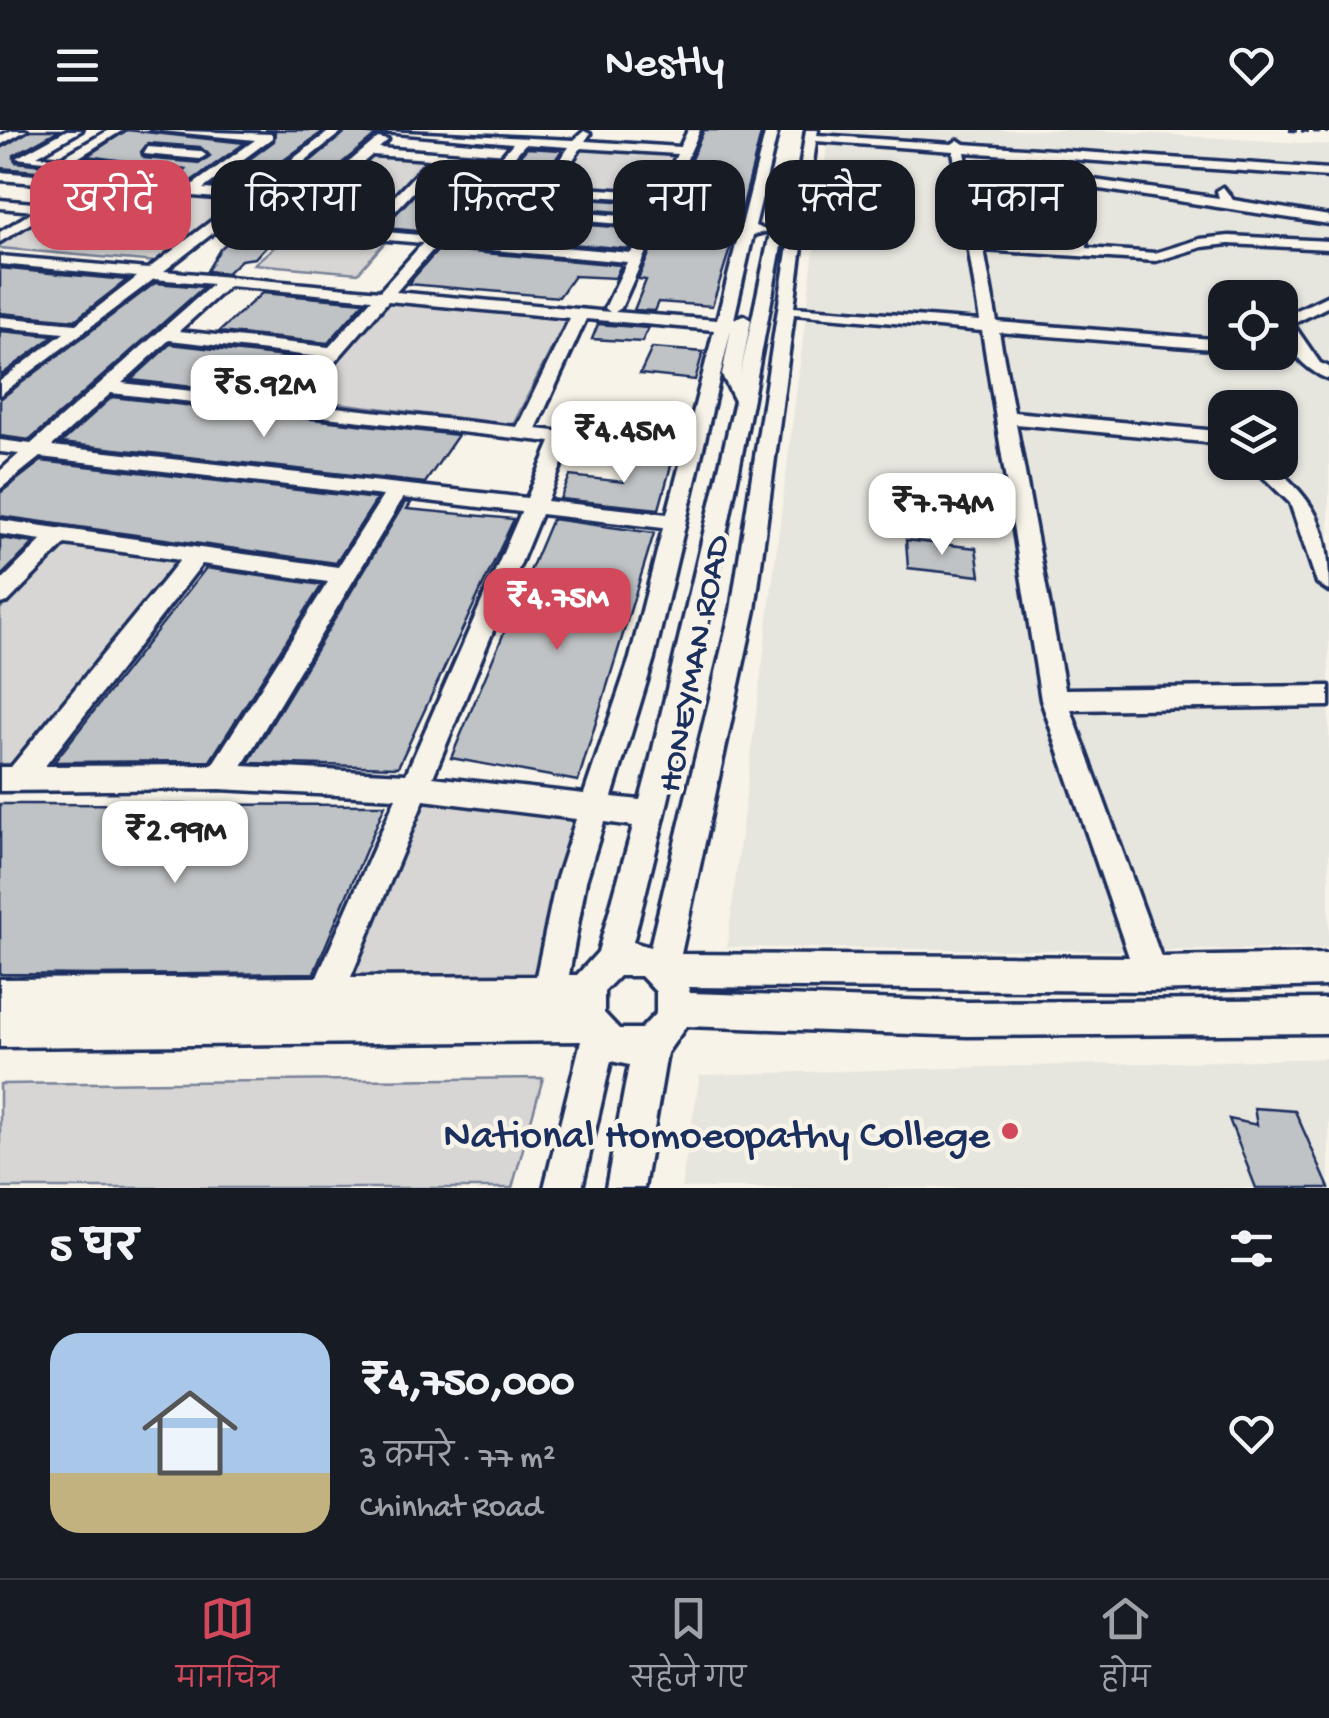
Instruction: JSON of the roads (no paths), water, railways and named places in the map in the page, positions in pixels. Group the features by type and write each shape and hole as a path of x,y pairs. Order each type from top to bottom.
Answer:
{"street":[{"path":"0,140 21,130"},
{"path":"0,173 76,130"},
{"path":"65,160 117,130"},
{"path":"158,130 271,134"},
{"path":"298,160 338,130"},
{"path":"366,130 440,133 519,144 684,152"},
{"path":"567,160 586,130"},
{"path":"680,160 694,130"},
{"path":"771,160 772,130"},
{"path":"781,160 785,130"},
{"path":"793,149 796,130"},
{"path":"805,160 818,132"},
{"path":"818,132 1070,156 1329,170"},
{"path":"763,462 784,423 818,132"},
{"path":"358,160 392,133"},
{"path":"191,191 271,134"},
{"path":"191,161 230,135"},
{"path":"503,160 519,144"},
{"path":"88,147 200,155"},
{"path":"959,147 1329,170"},
{"path":"959,147 961,160"},
{"path":"369,150 490,160"},
{"path":"395,203 440,156"},
{"path":"1070,156 1070,160"},
{"path":"22,158 42,160"},
{"path":"1210,166 1228,203"},
{"path":"0,173 30,176"},
{"path":"1097,185 1329,220"},
{"path":"0,204 30,206"},
{"path":"0,238 30,219"},
{"path":"0,390 211,226"},
{"path":"1050,250 1156,257 1200,243 1228,240 1329,245"},
{"path":"545,1009 571,880 642,658 708,386 765,248"},
{"path":"285,407 423,250"},
{"path":"545,250 636,258"},
{"path":"613,308 640,250"},
{"path":"562,1188 592,1018 595,977 612,961 653,814 744,401 767,250"},
{"name":"HONEYMAN ROAD","path":"662,970 743,610 763,462 769,250"},
{"path":"977,250 1054,700 1151,974"},
{"path":"0,251 72,262"},
{"path":"0,260 153,269 580,314 708,326 732,324"},
{"path":"153,269 227,280 712,317 732,324"},
{"path":"0,482 227,280"},
{"path":"1298,315 1329,300"},
{"path":"800,304 1208,331"},
{"path":"524,433 580,314"},
{"path":"989,319 1208,343"},
{"path":"0,322 79,329"},
{"path":"732,324 731,375 744,401"},
{"path":"166,335 334,352"},
{"path":"1298,352 1314,367 1329,374"},
{"path":"708,386 731,375"},
{"path":"107,388 692,452"},
{"path":"1006,418 1208,440"},
{"path":"327,994 564,438"},
{"path":"0,446 674,522"},
{"path":"1277,480 1299,500 1329,584"},
{"path":"220,777 397,490"},
{"path":"0,527 344,576"},
{"path":"0,596 61,535"},
{"path":"9,778 197,555"},
{"path":"1054,700 1329,696"},
{"path":"9,778 220,777 416,787 594,811 653,814"},
{"path":"612,961 638,958 662,970 1151,974 1329,970"},
{"path":"0,996 327,994 545,1009 592,1018 618,1047 651,1042 666,1028 673,1009 672,988 662,970"},
{"path":"0,1030 545,1009"},
{"path":"673,1009 968,1019 1329,1016"},
{"path":"625,1188 651,1042"}],"railway":[{"path":"1289,130 1329,132"}],"place":[{"name":"National Homoeopathy College","path":"1010,1131"}]}
